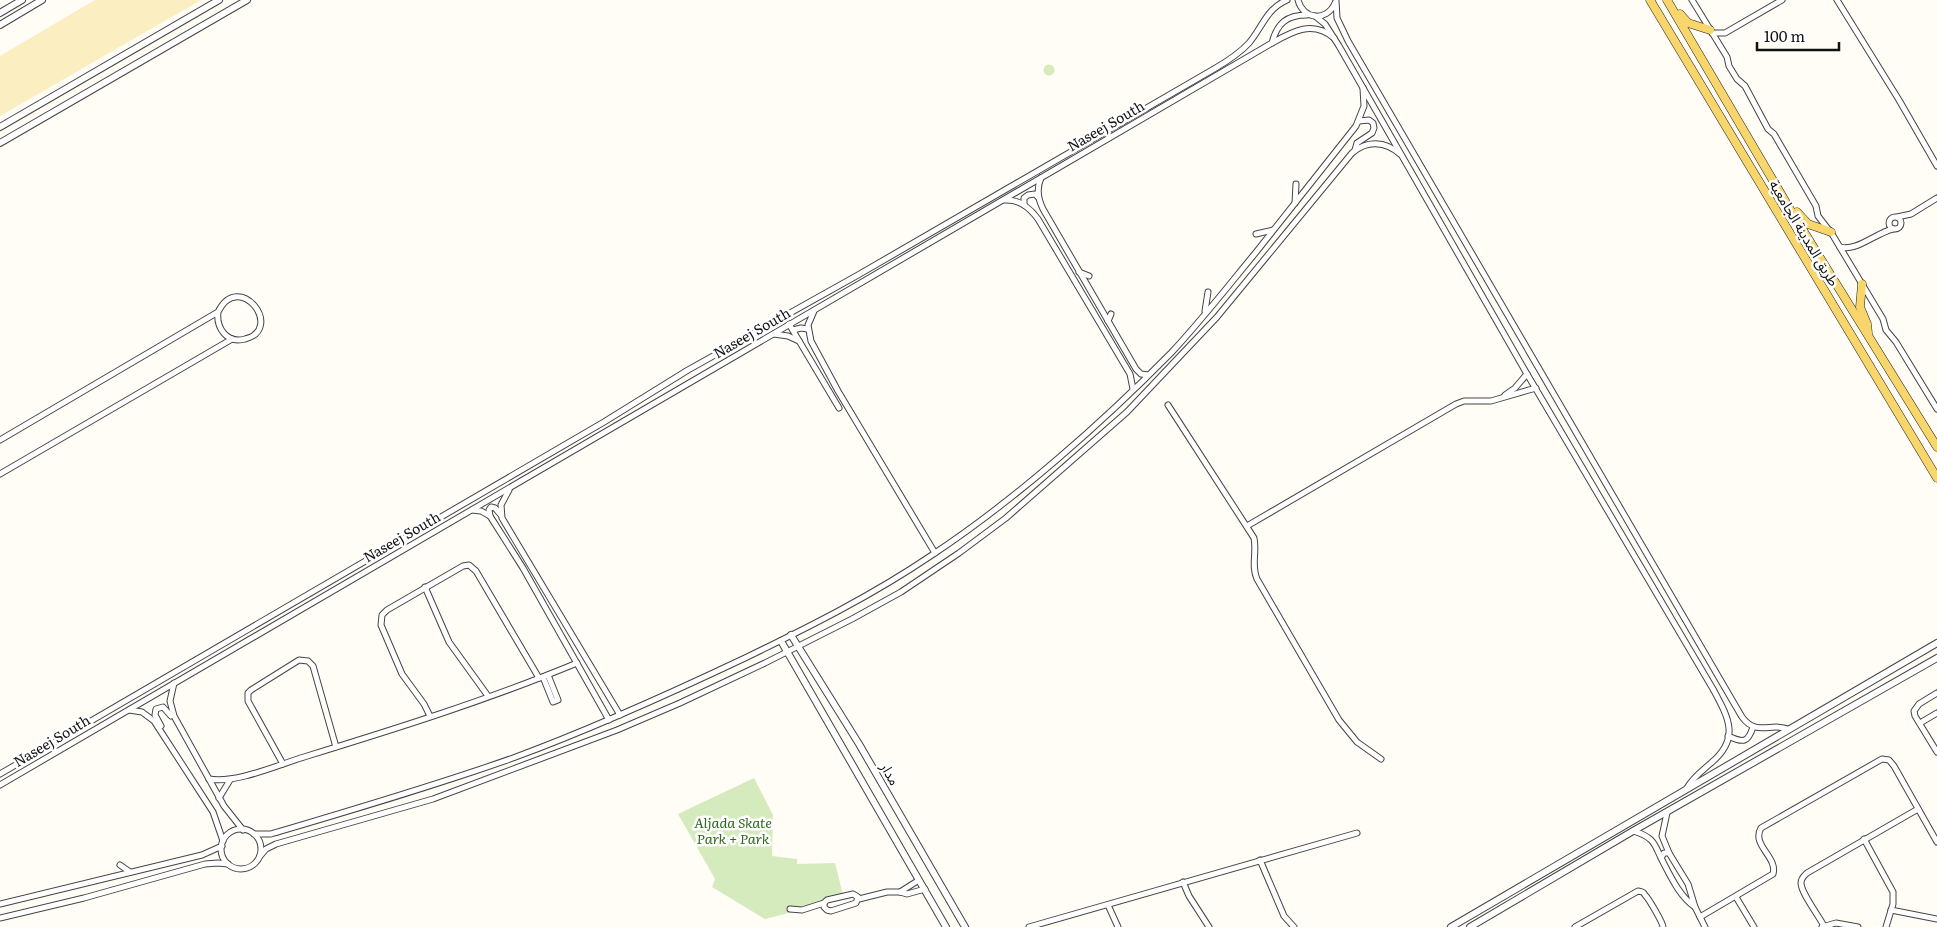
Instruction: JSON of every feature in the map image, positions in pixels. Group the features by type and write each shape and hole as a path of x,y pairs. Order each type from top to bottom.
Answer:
{"main road":[{"name":"طريق المدينة الجامعية","path":"1650,0 1937,478"},
{"name":"طريق المدينة الجامعية","path":"1669,3 1788,206 1937,447"},
{"path":"1669,3 1688,23 1711,32"},
{"path":"1788,206 1797,212 1805,222 1831,232"},
{"path":"1862,284 1860,309 1867,324 1868,335"}],"street":[{"path":"0,13 22,0"},
{"path":"0,24 42,0"},
{"path":"0,127 219,0"},
{"path":"0,143 247,0"},
{"path":"0,774 604,422 668,382 858,275 1231,59 1247,45 1268,13 1287,0"},
{"path":"1298,0 1302,9 1308,15"},
{"path":"1692,0 1720,46 1729,66 1737,79 1745,86 1768,129 1774,134 1815,204 1818,216 1831,232 1848,260 1882,319 1886,330 1898,344 1937,410"},
{"path":"1711,32 1720,35 1728,32 1782,0"},
{"path":"1837,0 1899,100 1937,166"},
{"path":"1272,43 1277,29 1284,20 1294,16 1326,14 1332,9 1336,1"},
{"path":"1336,1 1338,23 1437,196 1744,720 1753,727 1766,729 1780,727 1788,729"},
{"path":"1315,16 1325,24 1364,88 1526,374 1714,689 1728,717 1730,726 1728,736 1718,758 1696,776 1687,789"},
{"name":"Naseej South","path":"0,785 1272,43 1294,31 1306,28 1319,29 1334,38"},
{"path":"1720,46 1728,32"},
{"path":"174,683 170,706 219,798 243,830 254,834 267,835 470,773 620,715 678,690 780,641 881,587 935,553 1026,484 1133,390 1178,345 1205,313 1359,121 1364,106 1364,88"},
{"path":"1355,150 1357,143 1372,133 1374,128 1373,123 1369,120 1359,121"},
{"path":"0,918 205,864 228,864 236,868 246,869 255,864 266,849 276,844 433,798 609,733 680,703 881,604 942,565 1006,518 1127,412 1203,333 1348,156 1355,150 1368,144 1389,146 1400,154"},
{"path":"1042,177 1038,186 1038,197 1043,209 1138,372 1148,375"},
{"path":"1295,203 1296,184"},
{"path":"1024,205 1024,198 1028,195 1035,194 1038,197"},
{"path":"1427,201 1437,196"},
{"path":"1840,247 1856,246 1878,234 1898,228 1911,214 1937,198"},
{"path":"1001,200 1013,200 1024,205 1038,219 1131,377 1133,390"},
{"path":"1878,234 1889,224 1892,218 1911,214"},
{"path":"1896,217 1900,220 1901,224"},
{"path":"1889,224 1893,229"},
{"path":"1256,234 1273,230"},
{"path":"1848,260 1856,246"},
{"path":"1078,272 1089,276"},
{"path":"1205,313 1208,292"},
{"path":"0,440 218,312 226,302 237,297 250,300 258,308 261,319 260,325 254,334 244,340 232,339 227,337 220,328 217,318 218,312"},
{"name":"Naseej South","path":"816,309 811,316 808,329 811,341 838,391 935,553"},
{"path":"1108,322 1110,314"},
{"path":"789,324 839,408"},
{"path":"793,330 800,328 808,329"},
{"path":"771,335 784,335 799,341"},
{"path":"0,474 232,339"},
{"path":"1131,377 1137,376 1138,372"},
{"path":"1501,398 1515,388 1526,374"},
{"path":"1247,526 1451,406 1464,402 1501,398 1536,388"},
{"path":"1168,405 1247,526 1255,544 1254,569 1256,580 1339,720 1358,742 1381,759"},
{"path":"501,516 502,501 510,488"},
{"path":"608,720 523,568 490,516 489,510 493,507 501,516 620,715"},
{"path":"472,510 481,511 490,516"},
{"path":"430,716 424,704 402,674 380,620 383,613 387,610 462,566 469,565 474,568 543,676"},
{"path":"424,587 449,642 488,696"},
{"name":"مدار","path":"791,635 859,744 965,927"},
{"name":"مدار","path":"780,641 946,927"},
{"path":"1450,927 1937,643"},
{"path":"1470,927 1633,831 1937,658"},
{"path":"283,764 247,696 251,690 299,660 306,660 313,666 336,747"},
{"path":"209,779 231,780 283,764 430,716 576,663"},
{"path":"1937,693 1915,708 1914,713 1937,752"},
{"path":"166,739 164,731 155,715 156,709 160,707 165,708 178,724"},
{"path":"126,710 138,711 149,716 166,739 213,812 222,843 222,856 228,864"},
{"path":"1920,723 1937,712"},
{"path":"1728,736 1744,741 1750,736 1753,727"},
{"path":"1700,917 1770,878 1774,872 1774,865 1758,839 1761,828 1878,760 1886,759 1892,762 1937,842"},
{"path":"219,798 231,780"},
{"path":"1858,927 1836,923 1823,926 1802,888 1802,878 1807,873 1864,839 1918,809"},
{"path":"1667,813 1662,836 1669,853 1692,892 1695,907 1705,927"},
{"path":"0,904 202,855 222,843 233,832 243,830"},
{"path":"1633,831 1644,834 1651,840 1675,883 1686,899 1695,907"},
{"path":"1029,927 1357,833"},
{"path":"254,834 259,842 260,856"},
{"path":"1864,839 1892,888 1894,896 1886,927"},
{"path":"1661,858 1664,853 1669,853"},
{"path":"1260,860 1284,916 1294,927"},
{"path":"120,865 130,872"},
{"path":"1675,883 1681,882 1684,878"},
{"path":"900,892 919,880"},
{"path":"1183,882 1189,896 1210,927"},
{"path":"824,903 825,909 831,911 856,903 859,899 887,892 907,894 925,890"},
{"path":"790,909 802,910 824,903 827,900 853,894 859,899"},
{"path":"1575,927 1629,895 1638,894 1648,900 1663,923 1663,927"},
{"path":"1736,897 1754,927"},
{"path":"1108,905 1118,927"},
{"path":"1891,910 1937,920"},
{"path":"1658,918 1660,927"},
{"path":"1048,921 1051,927"}],"green space":[{"path":"1049,64 1055,70 1049,76 1043,70"},
{"name":"Aljada Skate Park + Park","path":"754,778 773,815 772,856 797,859 797,864 835,863 844,899 765,919 712,887 715,879 678,814"}],"sand":[{"path":"95,0 201,0 0,116 0,56"}]}
